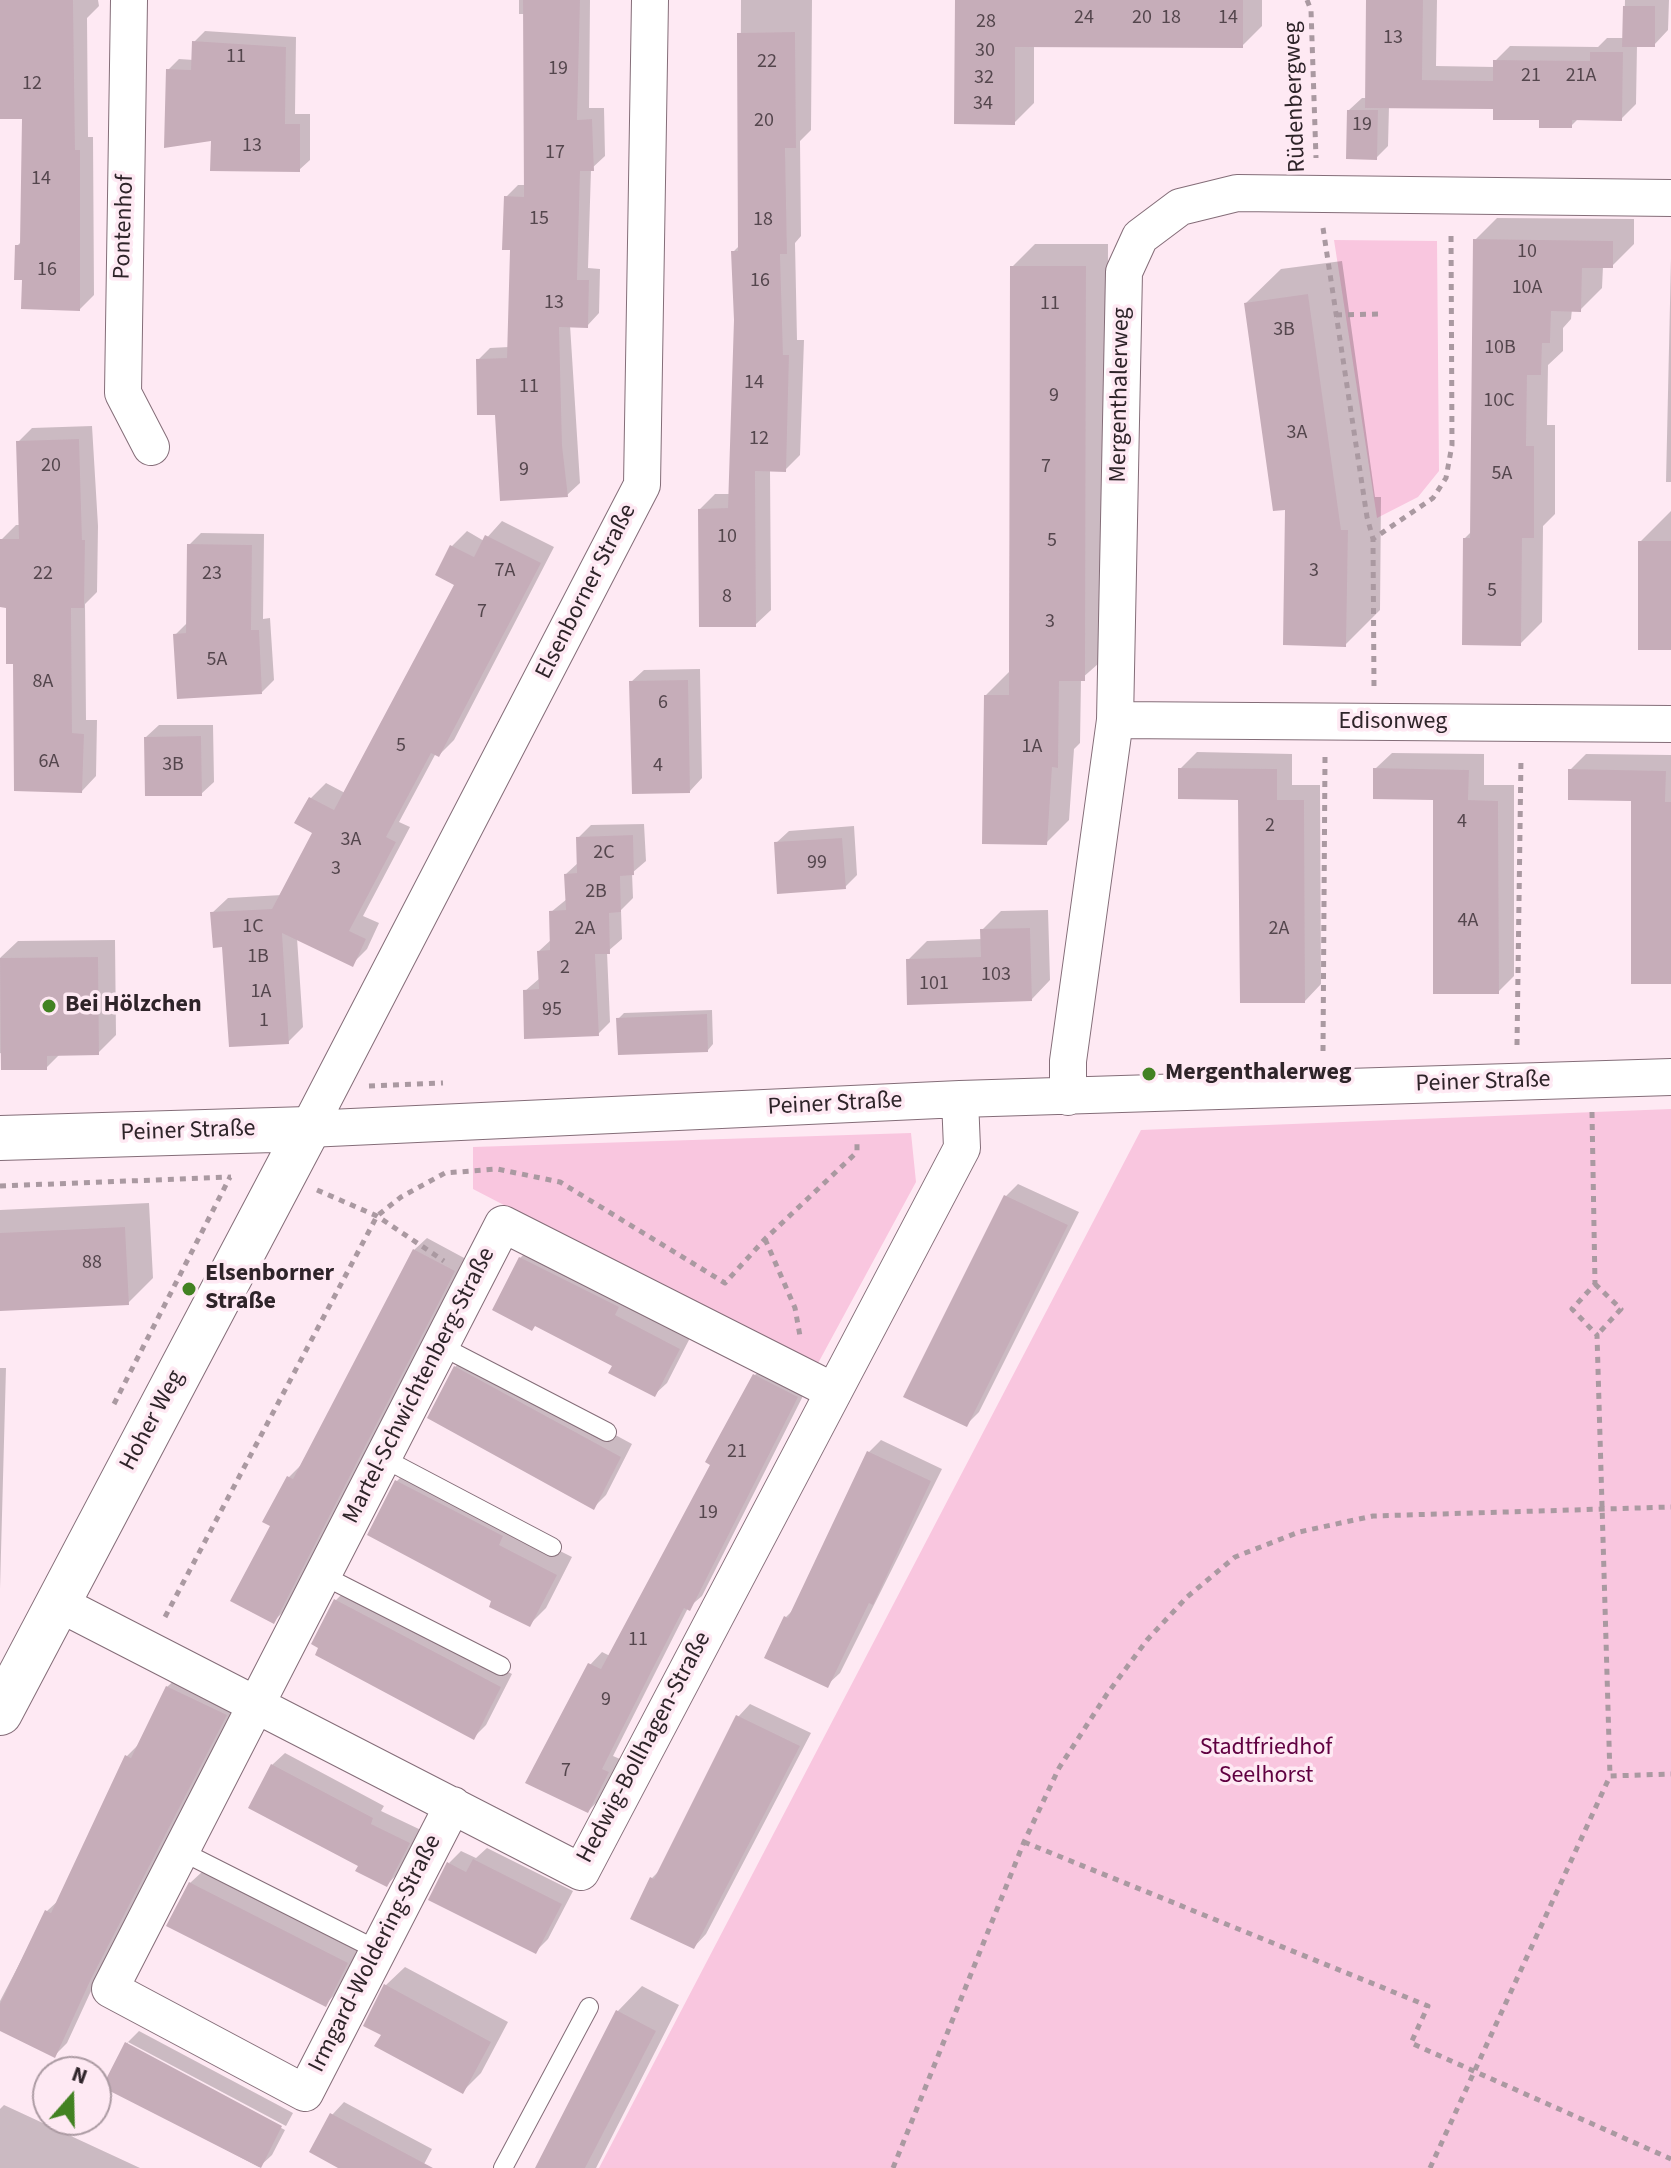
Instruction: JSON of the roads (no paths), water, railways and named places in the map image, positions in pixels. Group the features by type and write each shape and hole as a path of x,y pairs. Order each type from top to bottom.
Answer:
{"street":[{"name":"Pontenhof","path":"129,0 123,393 151,447"},
{"name":"Elsenborner Straße","path":"308,1129 642,485 650,0"},
{"name":"Mergenthalerweg","path":"1068,1097 1068,1061 1115,720 1124,272 1140,237 1180,207 1237,193 1671,198"},
{"name":"Edisonweg","path":"1115,720 1671,724"},
{"name":"Peiner Straße","path":"0,1138 308,1129 960,1099 1671,1077"},
{"name":"Hedwig-Bollhagen-Straße","path":"58,1603 581,1872 962,1148 960,1099"},
{"name":"Hoher Weg","path":"0,1713 308,1129"},
{"name":"Martel-Schwichtenberg-Straße","path":"255,1706 503,1224 833,1391"},
{"name":"Irmgard-Woldering-Straße","path":"255,1706 110,1989 305,2093 453,1805"}],"lane":[{"path":"441,1346 607,1432"},
{"path":"383,1458 552,1547"},
{"path":"322,1575 501,1666"},
{"path":"181,1851 377,1950"},
{"path":"503,2168 589,2007"}],"place":[{"name":"Bei Hölzchen","path":"49,1006"},
{"name":"Mergenthalerweg","path":"1149,1074"},
{"name":"Elsenborner Straße","path":"189,1289"}],"park label":[{"name":"Stadtfriedhof Seelhorst","path":"1266,1763"}]}
